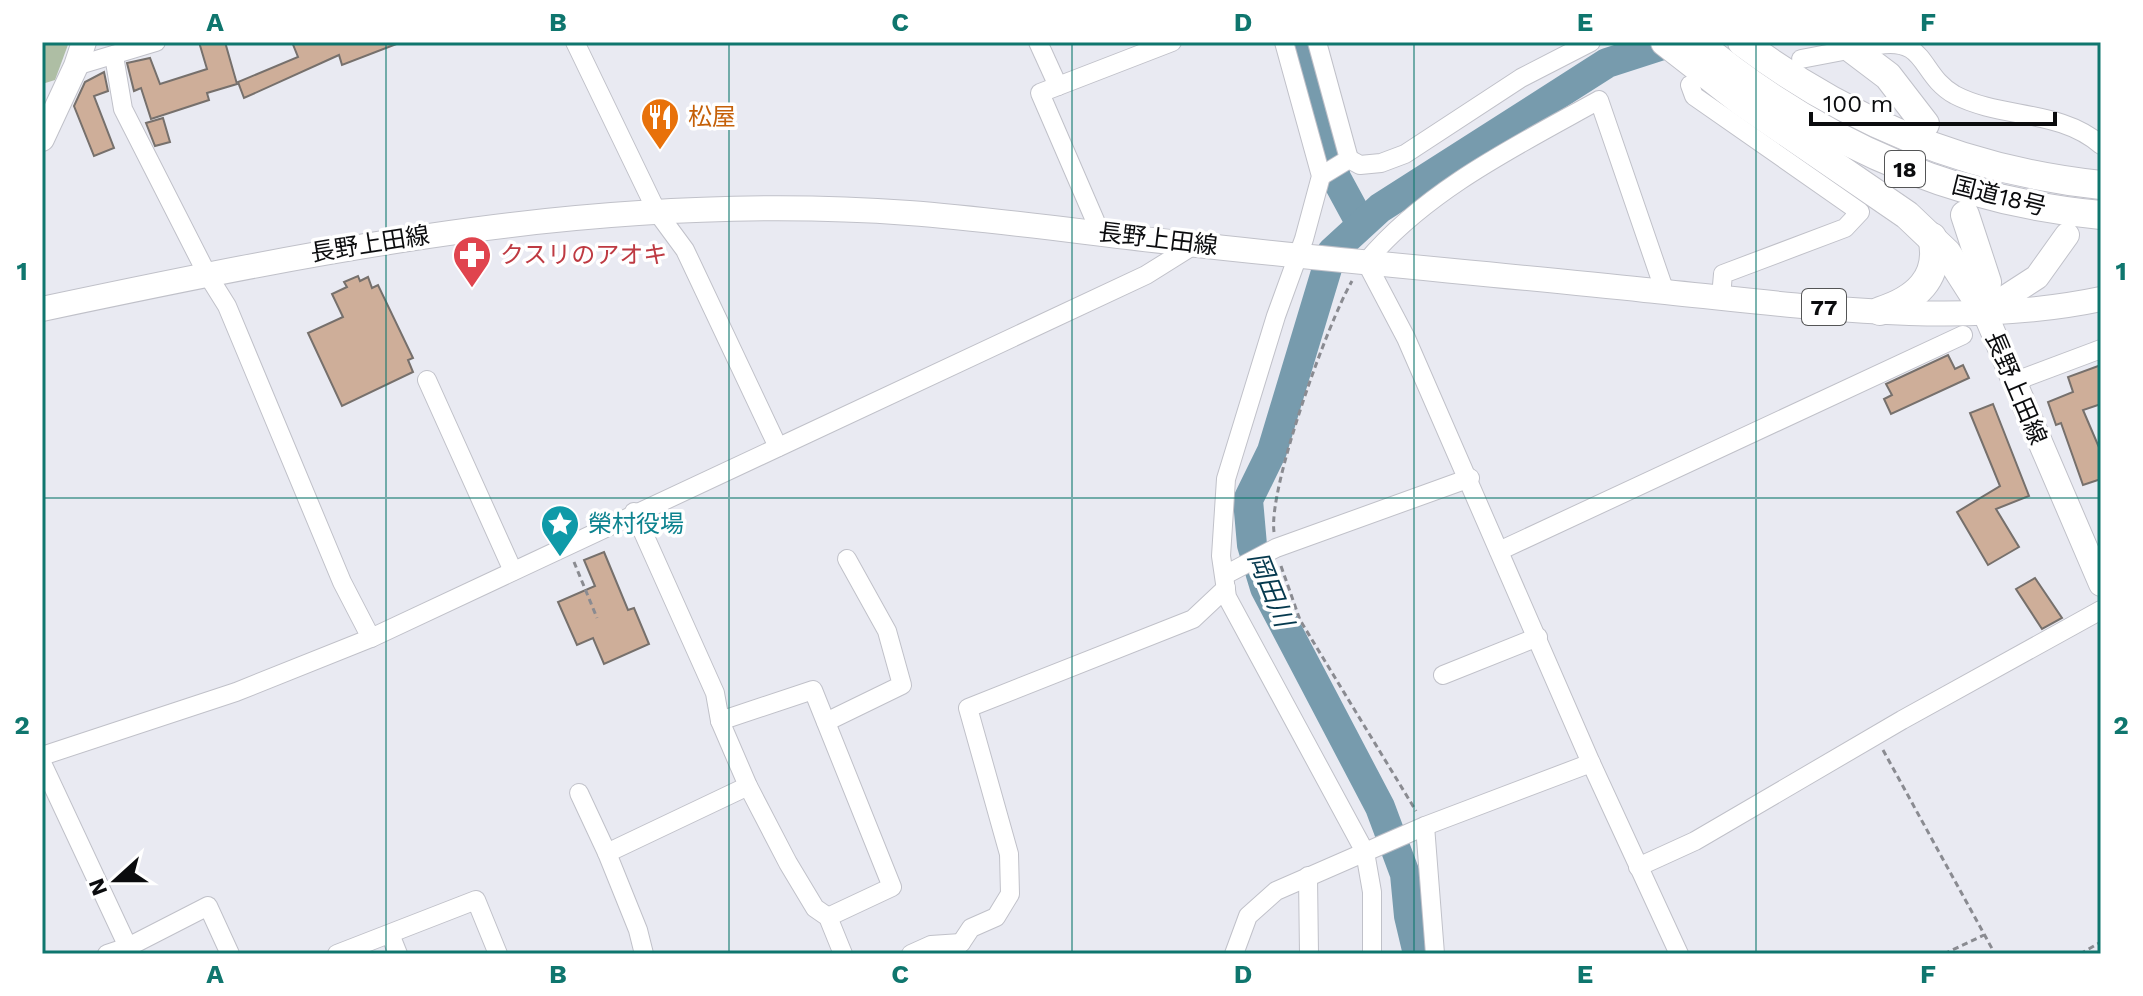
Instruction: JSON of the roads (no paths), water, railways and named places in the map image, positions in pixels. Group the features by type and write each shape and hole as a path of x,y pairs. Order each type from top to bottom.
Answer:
{"highway":[{"path":"1665,42 1709,77 1907,215 1947,253 1984,311"},
{"name":"国道18号","path":"1697,42 1709,77 1778,104 1837,138 1908,170 1984,195 2101,215"},
{"name":"国道18号","path":"1742,42 1767,61 1854,114 1942,150 2013,170 2101,185"},
{"path":"1844,45 1888,76 1925,124"},
{"path":"1965,215 1985,269 1984,311"},
{"path":"1880,311 1909,300 1922,290 1933,263 1932,237"}],"main road":[{"path":"42,139 50,103 76,66 84,42"},
{"name":"長野上田線","path":"42,309 327,250 479,227 657,212 759,209 902,213 1100,232 1194,245 1880,311 1984,311 2101,584"},
{"path":"1984,311 2037,277 2067,235"},
{"name":"77","path":"1984,311 2044,309 2101,299"}],"street":[{"path":"76,66 156,42"},
{"path":"575,42 657,212 685,250 778,447"},
{"path":"1038,42 1058,86"},
{"path":"1100,232 1040,93 1172,42"},
{"path":"1284,42 1335,167"},
{"path":"1317,42 1335,167 1298,254 1226,479 1221,556 1227,597 1369,850 1372,954"},
{"path":"1335,167 1381,163 1405,154 1521,78 1591,42"},
{"path":"1878,45 1903,43 1913,48 1939,83 1968,101 2069,125 2101,145"},
{"path":"1801,59 1844,45"},
{"path":"114,56 123,109 207,274 227,306 342,582 371,638"},
{"path":"1709,77 1694,96 1860,212 1845,228 1723,274 1721,297"},
{"path":"1665,292 1599,100 1505,152 1416,213 1366,262 1406,338 1470,478 1591,763 1679,954"},
{"path":"42,756 236,692 371,638 634,512 1146,275 1194,245"},
{"path":"1499,551 1963,335"},
{"path":"2013,382 2101,349"},
{"path":"427,380 513,571"},
{"path":"911,954 931,945 963,949 971,928 996,917 1010,894 1009,854 968,708 1193,619 1226,582 1276,548 1470,478"},
{"path":"634,512 715,693 720,721 748,786 815,908 828,917 843,954"},
{"path":"826,722 902,685 887,631 847,559"},
{"path":"1638,867 1695,841 2101,610"},
{"path":"1443,675 1538,637"},
{"path":"720,721 813,690 892,887 828,917"},
{"path":"42,763 128,947"},
{"path":"1234,954 1248,916 1276,891 1418,829 1591,763"},
{"path":"607,853 748,786"},
{"path":"579,793 607,853 644,954"},
{"path":"1418,829 1435,954"},
{"path":"1308,876 1309,954"},
{"path":"337,954 476,900 498,954"},
{"path":"107,954 128,947 208,906 230,954"},
{"path":"390,934 398,954"}],"waterway":[{"name":"岡田川","path":"1304,42 1336,178 1361,224"},
{"name":"岡田川","path":"1418,954 1409,916 1405,874 1380,807 1265,588 1252,545 1248,500 1272,451 1332,252 1380,208 1607,63 1672,42"}],"place":[{"name":"松屋","path":"660,151"},
{"name":"クスリのアオキ","path":"472,289"},
{"name":"榮村役場","path":"560,558"}]}
